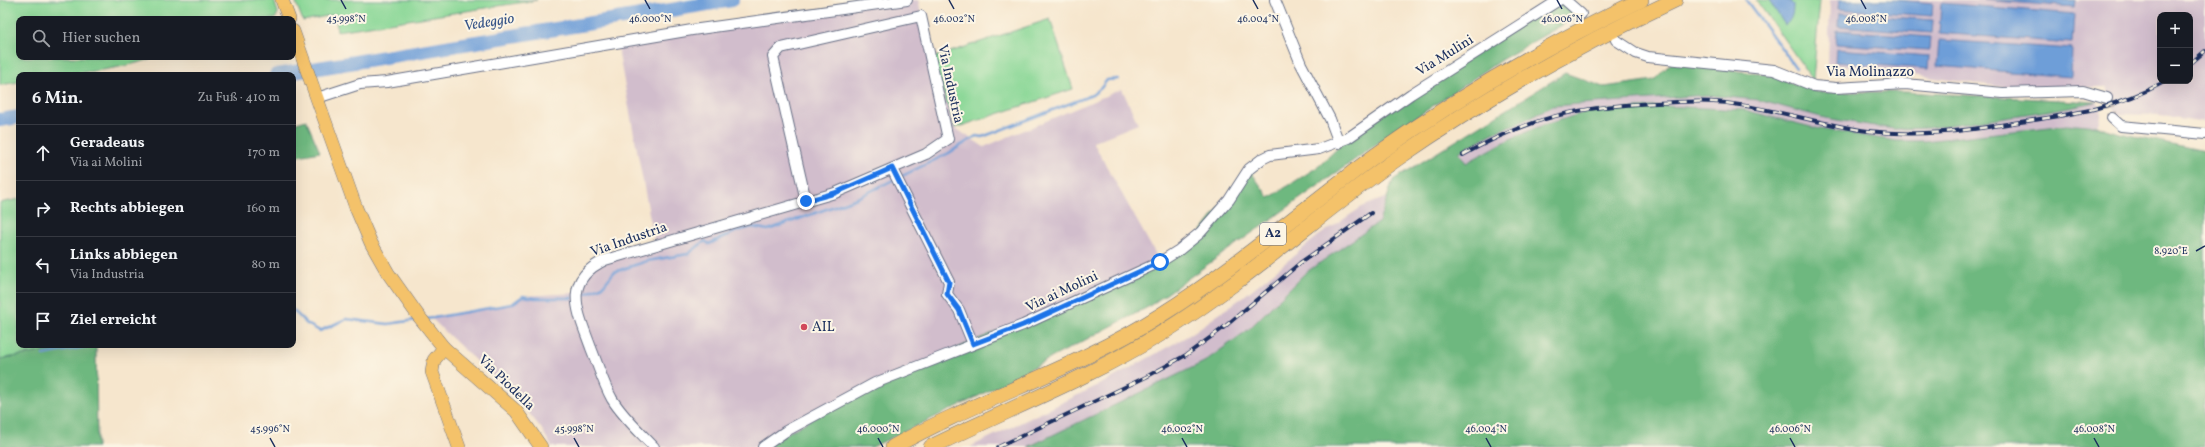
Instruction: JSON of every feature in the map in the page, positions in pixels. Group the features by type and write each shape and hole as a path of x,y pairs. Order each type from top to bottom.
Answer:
{"highway":[{"name":"A2","path":"893,447 940,423 1079,360 1159,316 1217,277 1378,154 1441,111 1545,49 1641,0"},
{"name":"A2","path":"931,447 1083,376 1163,333 1254,270 1397,159 1469,111 1584,45 1675,0"}],"main road":[{"path":"282,0 288,16"},
{"name":"Via Piodella","path":"296,39 356,208 371,243 388,274 444,348 516,411 541,447"},
{"path":"444,348 434,360 432,372 459,447"}],"street":[{"path":"316,94 360,84 388,82 564,54 692,30 907,0"},
{"path":"1275,0 1301,64 1330,119 1338,143"},
{"name":"Via Mulini","path":"1348,138 1411,94 1559,0"},
{"path":"1565,0 1580,14"},
{"name":"Via Industria","path":"654,447 629,420 606,388 576,298 581,278 591,267 605,260 835,193 926,154 948,139 922,16 781,48 773,57 806,201"},
{"name":"Via Molinazzo","path":"1616,40 1636,53 1648,57 1774,70 1814,86 1836,88 1905,84 2002,93 2083,92 2107,98"},
{"path":"2112,118 2121,126 2205,134"},
{"name":"Via ai Molini","path":"762,447 786,431 875,383 1023,325 1160,262 1179,250 1200,233 1229,200 1249,169 1262,159 1270,155 1318,149 1338,143 1348,138"},
{"path":"892,168 949,282 947,294 959,310 973,344"}],"shaded area":[{"path":"906,0 918,0 932,58 955,128 984,147 1122,89 1138,124 1093,142 1160,262 763,447 552,447 541,428 524,407 431,318 512,304 523,296 576,293 591,267 655,245 617,44"},
{"path":"1830,0 2205,0 2205,122 2160,115 2116,114 2107,87 2011,88 1828,64"},
{"path":"1707,95 1758,100 1825,118 1929,128 2047,111 2096,102 2102,113 2097,126 2076,124 1925,141 1897,141 1819,129 1744,110 1586,112 1541,126 1510,139 1465,163 1459,152 1495,132 1523,121 1552,106"},
{"path":"1387,197 1379,222 1305,273 1248,330 1204,362 1028,447 970,447 1109,380 1191,334 1243,297 1317,237 1362,207"}],"green space":[{"path":"0,0 274,0 278,13 276,16 16,16 16,60 147,60 89,72 16,72 16,82 0,85"},
{"path":"295,0 537,0 337,31 336,14 303,21"},
{"path":"1557,0 1581,14 1501,60 1381,141 1148,307 969,401 872,447 763,447 875,383 1160,262 1200,233 1249,169 1269,198 1319,166 1348,138"},
{"path":"1756,0 1820,0 1813,80"},
{"path":"1050,19 1073,89 955,128 932,58"},
{"path":"1671,63 1770,75 1818,92 1905,92 2096,102 2047,111 1929,128 1894,129 1825,118 1758,100 1707,95 1552,106 1523,121 1495,132 1459,152 1466,163 1510,139 1541,126 1586,112 1663,106 1744,110 1819,129 1897,141 1925,141 2076,124 2097,126 2120,133 2205,151 2205,447 1028,447 1204,362 1248,330 1305,273 1379,222 1393,180 1565,73 1604,87 1654,80"},
{"path":"306,120 320,152 296,156 296,123"},
{"path":"16,200 16,348 66,348 0,359 0,203"},
{"path":"66,348 96,348 97,447 0,447 0,359"}],"water":[{"path":"1769,0 1789,0 1793,5 1792,16 1785,25"},
{"path":"1839,0 1896,0 1933,3 1932,16 1838,9"},
{"path":"1983,0 2075,0 2074,7"},
{"path":"1941,3 2074,14 2072,43 1939,33"},
{"path":"1839,13 1933,20 1932,33 1838,26"},
{"path":"1837,30 1930,37 1929,50 1836,44"},
{"path":"1939,40 2072,49 2071,77 1937,66"},
{"path":"1836,49 1929,56 1928,69 1835,62"}],"waterway":[{"name":"Vedeggio","path":"294,72 732,0"},
{"path":"1746,0 1796,68"},
{"path":"900,177 949,153 976,136 982,137 1092,95 1101,88 1107,80 1118,79"},
{"name":"Vedeggio","path":"0,120 16,117"},
{"path":"580,296 603,286 614,272 647,261 688,254 705,241 709,244 737,231 752,227 768,230 857,198 895,179"},
{"path":"427,319 512,304 523,296 535,298 573,298"},
{"path":"296,313 307,324 320,331 346,319 388,324 416,320"},
{"path":"43,355 79,348"}],"tunnel":[{"path":"2107,98 2112,118"}],"railway":[{"path":"2193,61 2205,51"},
{"path":"1463,155 1511,131 1534,123 1556,116 1604,107 1685,102 1724,103 1767,110 1868,131 1886,133 1923,133 1977,128 2072,114 2091,110 2129,98 2160,84"},
{"path":"998,447 1146,377 1186,355 1222,329 1300,263 1371,213"}],"place":[{"name":"AIL","path":"804,327"}],"route":[{"path":"806,201 835,193 892,168 949,282 947,294 959,310 973,344 1023,325 1160,262"}]}
